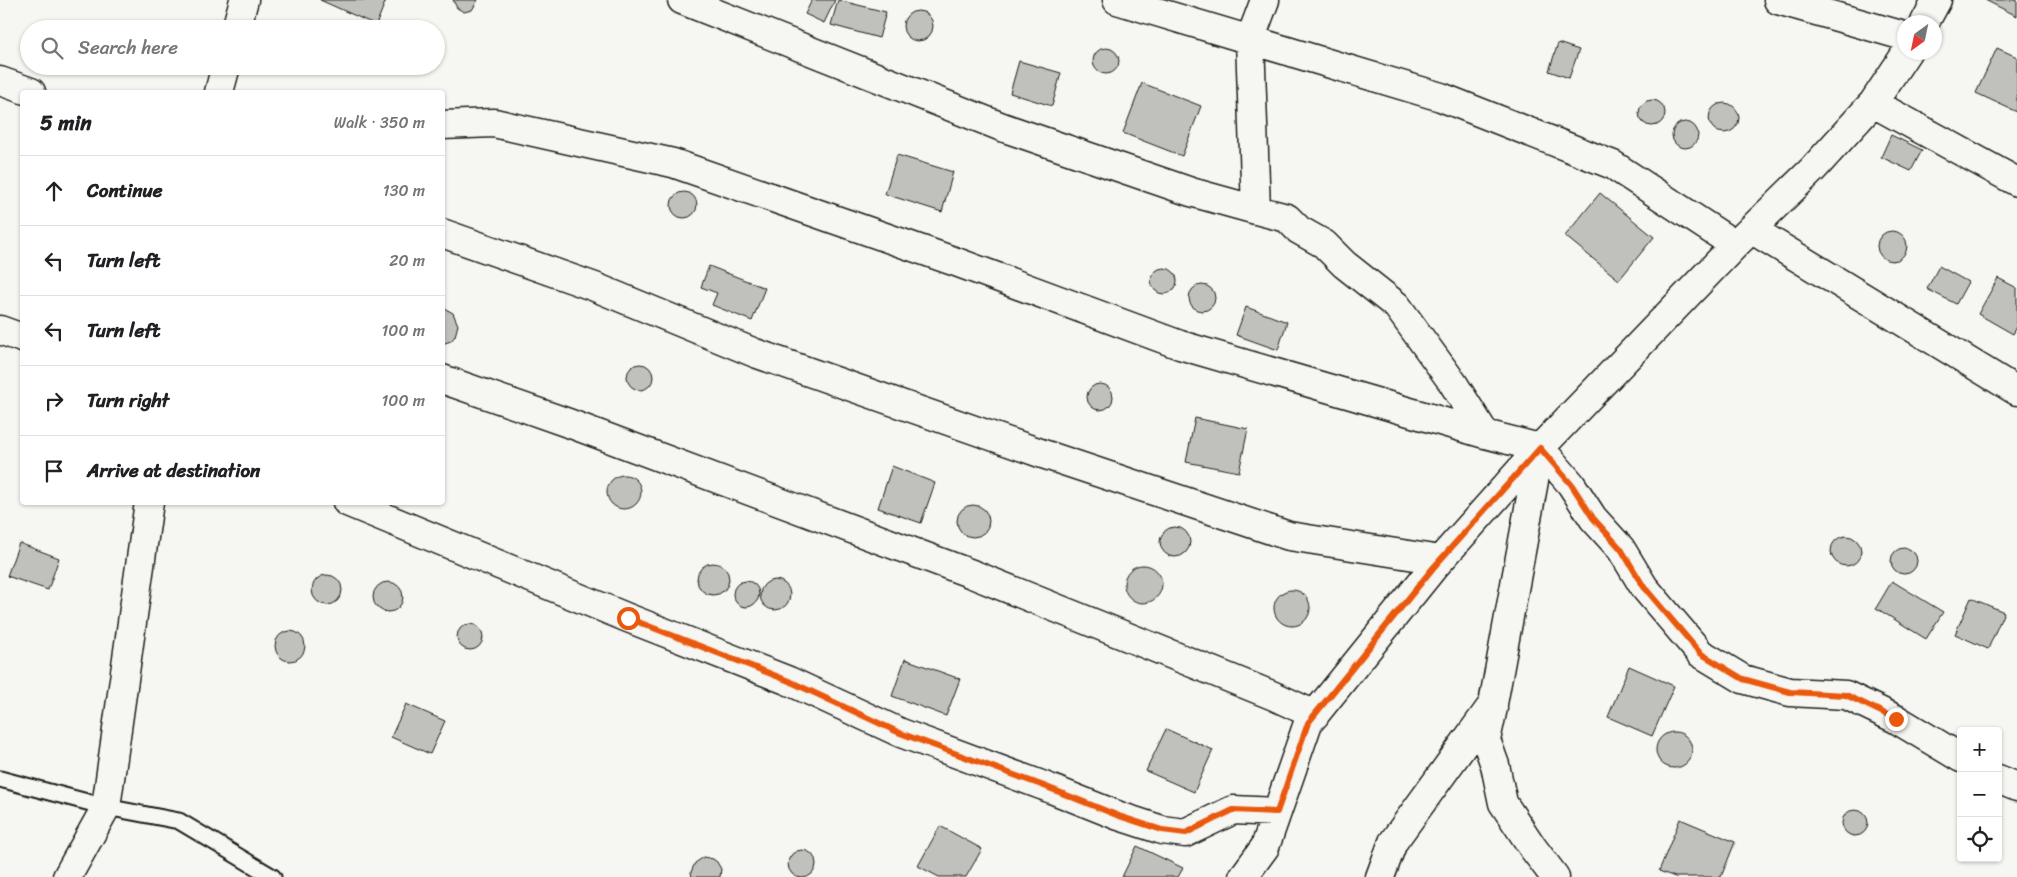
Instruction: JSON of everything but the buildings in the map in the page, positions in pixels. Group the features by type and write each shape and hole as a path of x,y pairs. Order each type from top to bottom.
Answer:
{"street":[{"path":"238,20 244,0"},
{"path":"682,0 1002,127 1191,192 1286,218 1299,230 1324,244 1344,264 1397,306 1453,383 1485,434"},
{"path":"1117,0 1441,97 1613,165 2017,391"},
{"path":"1256,210 1250,40 1265,0"},
{"path":"1778,0 1897,34"},
{"path":"1929,15 1937,0"},
{"path":"1243,877 1264,848 1308,723 1440,560 1540,448 1743,237 1813,169 1873,103 1902,60"},
{"path":"220,90 224,75"},
{"path":"0,81 25,90"},
{"path":"1873,103 2017,182"},
{"path":"445,124 494,123 673,163 959,263 1180,345 1485,434 1540,448 1571,484 1593,518 1621,549 1644,587 1700,653 1743,679 1790,692 1846,695 1896,719 1957,756"},
{"path":"445,234 595,287 756,353 1043,454 1289,536 1440,560"},
{"path":"0,330 20,337"},
{"path":"445,380 571,424 972,574 1274,696 1315,715"},
{"path":"1540,448 1486,740 1495,765 1503,803 1555,877"},
{"path":"67,877 106,807 149,505"},
{"path":"354,505 628,618 789,681 900,733 1119,816 1162,830 1186,833 1233,810 1277,812"},
{"path":"1380,877 1393,842 1494,704"},
{"path":"2002,781 2017,787"}],"lane":[{"path":"0,779 106,807 180,821 274,877"}],"route":[{"path":"628,618 789,681 900,733 960,754 1119,816 1162,830 1186,833 1233,810 1277,812 1308,723 1433,568 1540,448 1571,484 1593,518 1621,549 1644,587 1700,653 1743,679 1790,692 1846,695 1896,719"}]}
